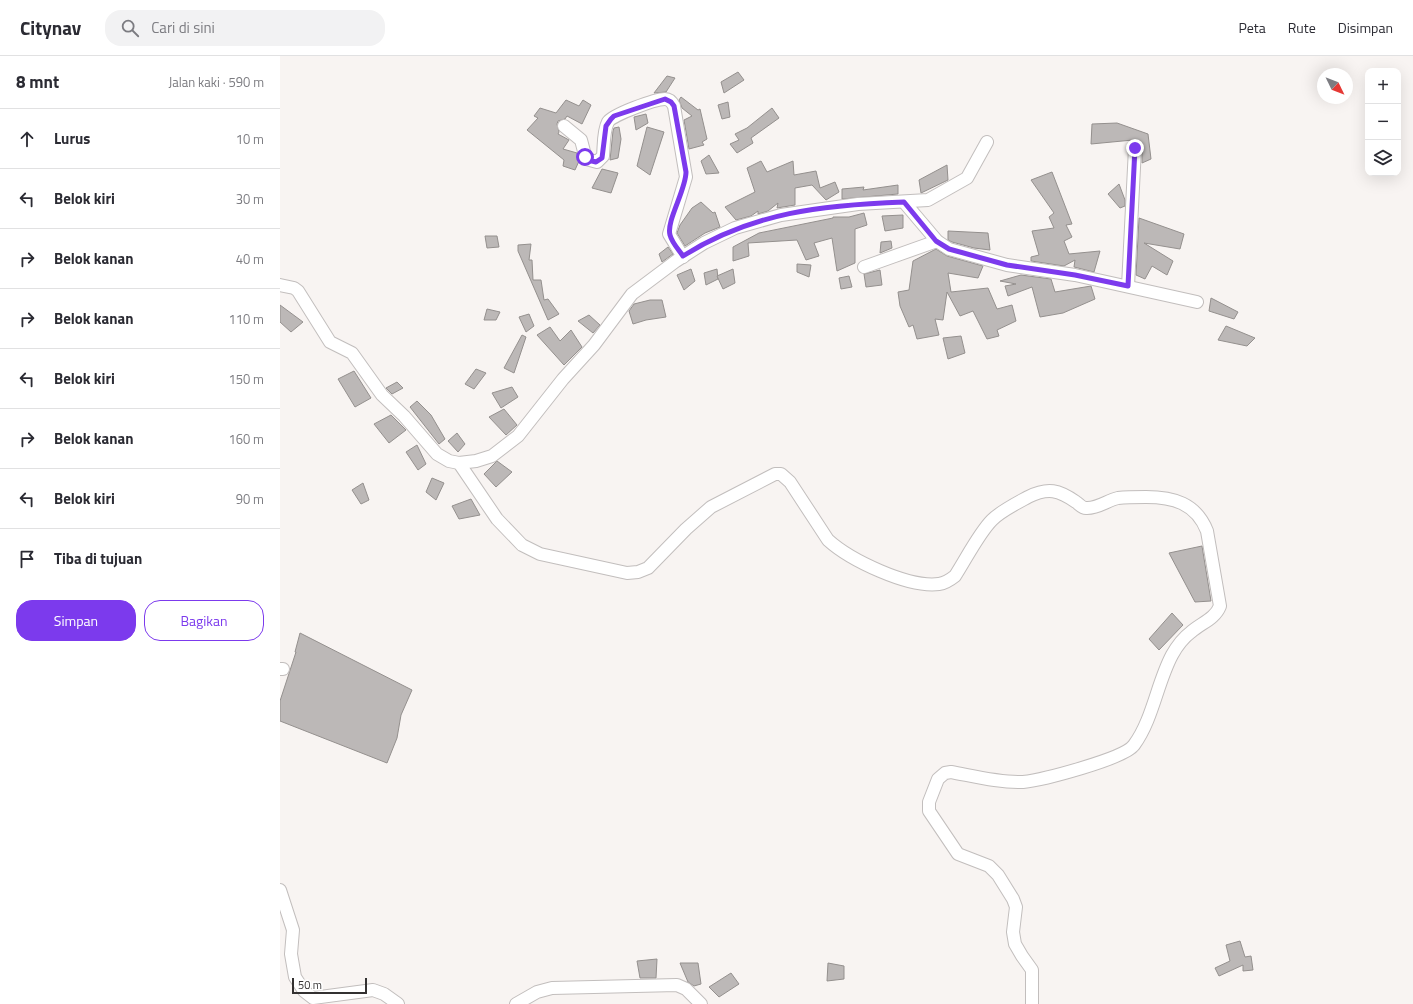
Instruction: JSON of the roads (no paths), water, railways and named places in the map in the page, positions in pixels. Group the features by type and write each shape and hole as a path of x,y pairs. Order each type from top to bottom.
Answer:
{"street":[{"path":"564,126 581,140 586,159 597,162 603,156 606,126 614,116 658,100 665,99 671,102 674,106 686,172 669,234 683,256"},
{"path":"280,285 294,288 298,291 330,342 352,353 382,396 404,416 437,454 449,461 459,463 476,461 492,456 518,436 563,378 594,345 632,294 683,256 704,243 735,228 781,215 858,204 928,200 961,182 970,174 986,142"},
{"path":"1128,286 1135,148"},
{"path":"904,202 936,241 949,249 1007,265 1075,275 1197,302"},
{"path":"864,267 936,241"},
{"path":"459,463 497,519 522,545 540,554 627,572 638,572 648,568 711,507 775,474 781,474 790,482 828,540 834,545 864,563 905,580 931,585 948,582 955,576 995,518 1029,497 1046,490 1055,491 1070,498 1084,508 1091,508 1118,498 1132,497 1164,497 1178,500 1188,505 1203,522 1206,531 1220,606 1216,614 1192,631 1181,642 1172,655 1141,734 1133,746 1115,757 1033,780 1007,781 950,772 945,773 938,779 929,802 931,815 958,854 989,866 998,875 1013,899 1016,907 1013,932 1015,944 1032,970 1032,1004"},
{"path":"280,890 292,926 290,954 295,977 308,1000 313,998 373,990 384,994 398,1004"},
{"path":"516,1004 537,992 552,988 677,985 686,989 701,1004"}]}
